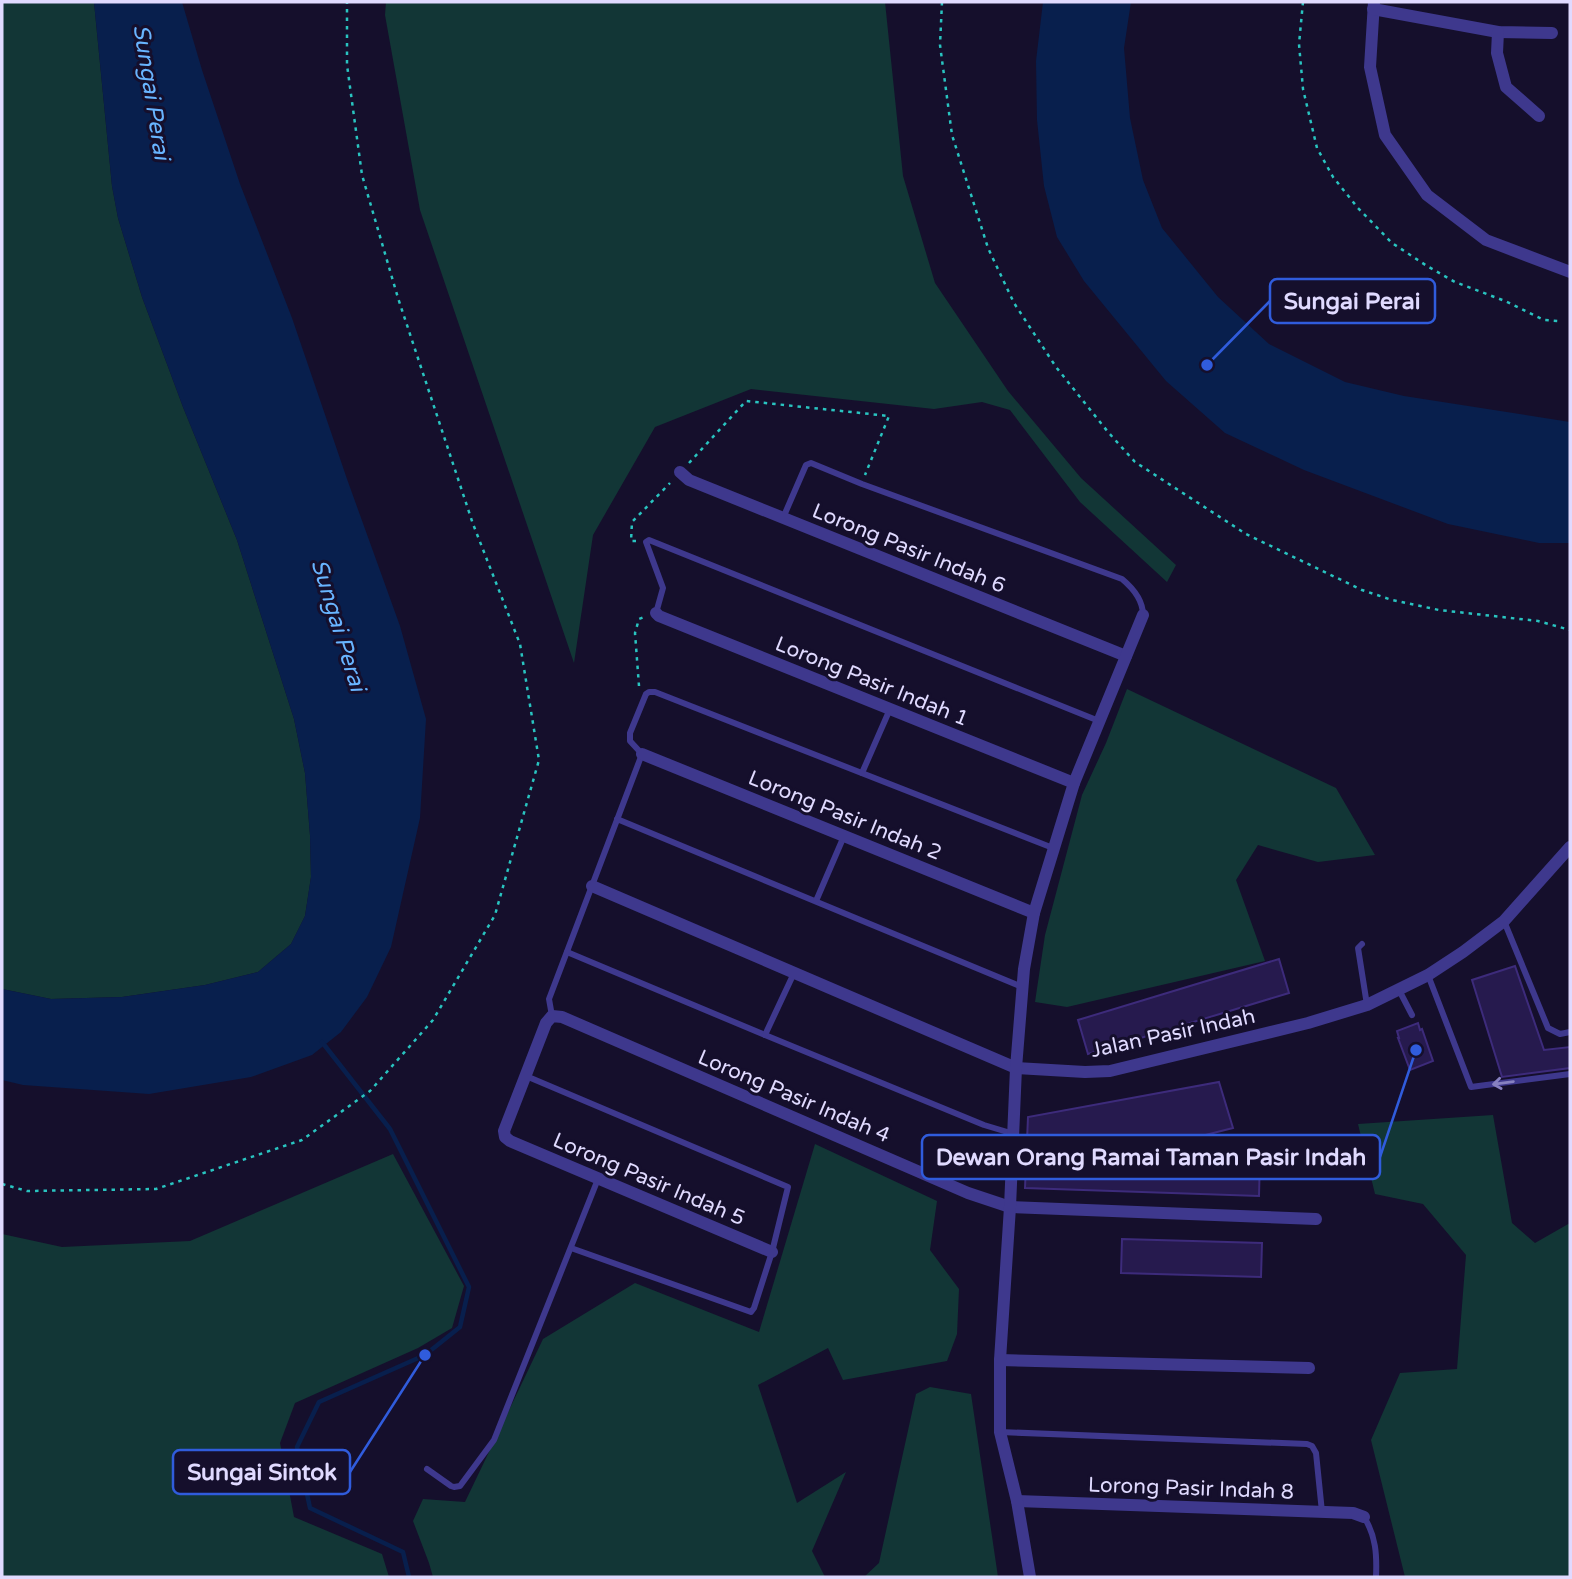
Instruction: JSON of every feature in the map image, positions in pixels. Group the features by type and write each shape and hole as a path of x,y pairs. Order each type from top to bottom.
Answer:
{"street":[{"path":"1552,33 1498,32 1373,5 1370,67 1385,135 1427,195 1486,240 1570,272"},
{"path":"1498,32 1497,53 1506,87 1539,116"},
{"name":"Lorong Pasir Indah 6","path":"680,472 689,480 1126,656"},
{"name":"Lorong Pasir Indah 1","path":"656,612 659,616 1074,783"},
{"path":"1030,1577 1017,1501 1000,1432 1000,1360 1022,987 1034,913 1074,783 1143,615"},
{"name":"Lorong Pasir Indah 2","path":"642,754 1034,913"},
{"name":"Jalan Pasir Indah","path":"592,886 1016,1068 1110,1071 1308,1023 1367,1005 1428,975 1504,921 1570,847"},
{"path":"525,1076 546,1023 552,1016"},
{"name":"Lorong Pasir Indah 4","path":"552,1016 562,1017 968,1193 1010,1207 1316,1219"},
{"name":"Lorong Pasir Indah 5","path":"525,1076 504,1131 505,1137 510,1141 772,1252"},
{"path":"1000,1360 1309,1368"},
{"name":"Lorong Pasir Indah 8","path":"1017,1501 1353,1513 1364,1517"}],"lane":[{"path":"783,518 806,465 811,463 1122,579 1131,586 1143,605 1143,615"},
{"path":"656,612 663,588 646,542 649,540 1099,721"},
{"path":"552,1016 549,999 642,754 630,741 630,733 646,694 652,691 1054,848"},
{"path":"862,774 890,709"},
{"path":"617,819 1022,987"},
{"path":"816,901 844,836"},
{"path":"1504,921 1548,1028 1560,1034 1570,1032"},
{"path":"1362,944 1358,948 1367,1005"},
{"path":"566,952 984,1125 1014,1134"},
{"path":"765,1035 794,973"},
{"path":"1428,975 1471,1087 1570,1074"},
{"path":"1398,988 1412,1015"},
{"path":"525,1076 788,1187 772,1252 752,1311 748,1312 571,1248"},
{"path":"427,1469 451,1486 460,1486 494,1440 598,1179"},
{"path":"1000,1432 1307,1444 1312,1446 1316,1453 1322,1512"},
{"path":"1364,1517 1372,1529 1377,1555 1376,1577"}],"path":[{"path":"2,1184 27,1191 156,1189 302,1140 370,1091 433,1020 495,915 539,760 520,644 473,524 398,298 362,175 347,65 348,2"},
{"path":"942,2 940,45 952,135 988,248 1014,303 1056,367 1135,462 1246,534 1362,590 1392,600 1439,610 1538,621 1570,630"},
{"path":"1303,2 1299,44 1303,89 1317,148 1333,177 1392,243 1427,266 1455,282 1505,301 1544,320 1559,321"},
{"path":"646,542 631,541 632,522 746,401 889,416 862,484"},
{"path":"646,694 638,685 635,633 639,619 656,612"}],"green space":[{"path":"2,2 94,2 112,186 118,218 142,297 237,540 294,719 305,773 310,835 311,877 305,916 291,944 258,972 205,985 122,997 51,999 2,989"},
{"path":"386,2 885,2 903,176 935,283 1008,391 1081,478 1176,565 1167,582 1080,502 1010,410 982,402 934,409 751,389 655,427 593,535 574,663 420,210 385,15"},
{"path":"1127,689 1336,788 1375,855 1318,862 1258,845 1236,880 1265,961 1067,1007 1035,1002 1045,935 1082,795"},
{"path":"1493,1115 1512,1223 1535,1243 1570,1223 1570,1577 1405,1577 1371,1440 1400,1373 1457,1369 1466,1255 1423,1204 1375,1194 1358,1124"},
{"path":"815,1144 937,1201 930,1250 959,1289 957,1334 947,1361 843,1380 828,1348 758,1385 797,1503 846,1472 812,1551 825,1577 433,1577 413,1521 423,1499 465,1502 543,1339 635,1283 759,1332"},
{"path":"393,1154 464,1286 452,1328 418,1348 295,1403 280,1443 294,1517 382,1554 389,1577 2,1577 2,1234 62,1247 190,1241"},
{"path":"930,1387 971,1394 998,1577 864,1577 879,1563 916,1394"}],"water":[{"path":"94,2 182,2 240,184 292,318 400,626 426,719 420,818 391,947 367,997 341,1032 312,1055 251,1077 149,1094 23,1085 2,1080 2,989 51,999 122,997 205,985 258,972 291,944 305,916 311,877 310,835 305,773 294,719 237,540 142,297 118,218 112,186"},
{"path":"1043,2 1131,2 1124,48 1130,118 1143,180 1162,228 1218,297 1269,344 1345,382 1404,396 1570,422 1570,543 1539,543 1448,524 1304,470 1225,433 1166,381 1084,281 1057,237 1044,186 1037,120 1036,61"}],"building":[{"path":"1279,959 1289,993 1088,1054 1078,1020"},
{"path":"1515,966 1544,1050 1570,1047 1570,1068 1502,1077 1472,980"},
{"path":"1418,1023 1433,1061 1410,1070 1397,1031"},
{"path":"1219,1082 1233,1128 1146,1150 1260,1156 1259,1196 1025,1188 1028,1117"},
{"path":"1122,1239 1262,1243 1261,1277 1121,1273"}],"waterway":[{"path":"322,1042 390,1129 469,1287 460,1327 425,1355 319,1402 297,1447 310,1508 403,1552 409,1577"}],"place":[{"name":"Sungai Perai","path":"1207,365"},
{"name":"Dewan Orang Ramai Taman Pasir Indah","path":"1416,1050"},
{"name":"Sungai Sintok","path":"425,1355"}]}
